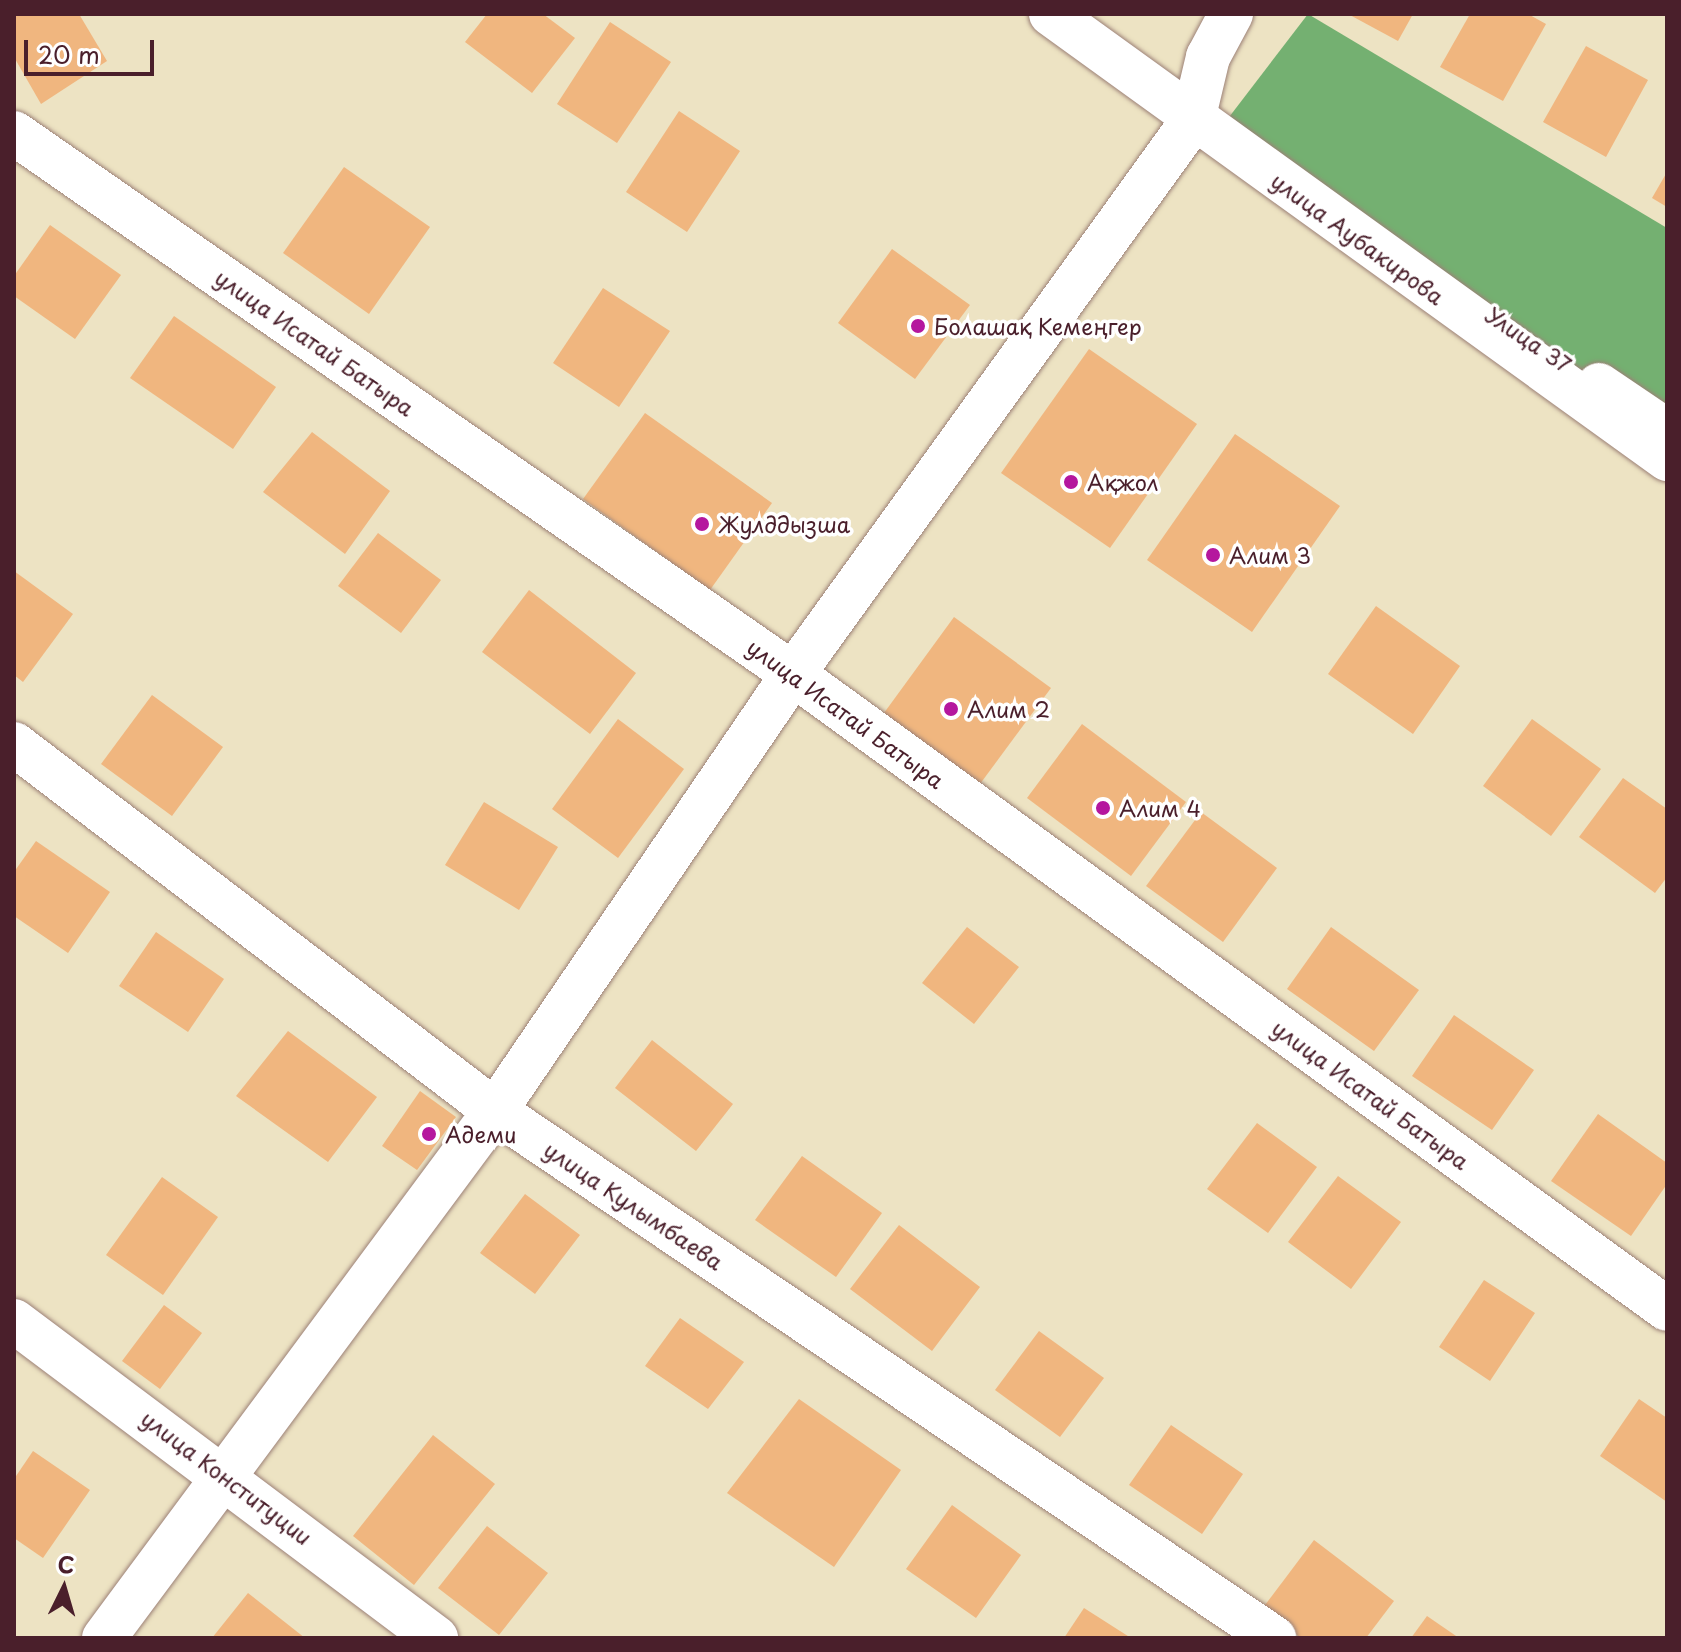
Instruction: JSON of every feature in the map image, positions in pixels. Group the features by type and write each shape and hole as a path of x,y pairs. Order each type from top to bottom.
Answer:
{"street":[{"name":"улица Аубакирова","path":"1051,14 1193,120 1667,459"},
{"name":"Улица 37","path":"1085,14 1295,184 1667,431"},
{"path":"104,1638 228,1475 495,1111 793,674 1193,120 1208,57 1231,14"},
{"name":"улица Исатай Батыра","path":"14,133 793,674 1667,1309"},
{"name":"улица Кулымбаева","path":"14,744 495,1111 1274,1638"},
{"name":"улица Конституции","path":"14,1321 228,1475 436,1638"}],"green space":[{"path":"1308,14 1667,228 1667,415 1661,427 1223,125"}],"building":[{"path":"14,14 79,14 107,61 41,104 14,57"},
{"path":"487,14 543,14 575,38 532,93 465,42"},
{"path":"1348,14 1413,14 1398,41"},
{"path":"1470,14 1528,14 1546,24 1503,101 1440,67"},
{"path":"610,22 671,62 617,143 557,104"},
{"path":"1586,46 1648,80 1606,157 1543,122"},
{"path":"679,111 740,151 687,232 626,192"},
{"path":"344,167 430,227 369,314 283,253"},
{"path":"1667,172 1667,207 1652,198"},
{"path":"50,225 121,275 75,339 14,296 14,276"},
{"path":"892,249 970,305 915,379 838,323"},
{"path":"603,288 670,331 619,407 553,363"},
{"path":"174,316 276,387 233,449 130,378"},
{"path":"1089,349 1197,424 1110,548 1001,473"},
{"path":"645,413 772,503 710,590 583,499"},
{"path":"312,432 390,491 345,554 263,492"},
{"path":"1235,434 1340,506 1252,632 1147,560"},
{"path":"378,533 441,580 401,633 338,586"},
{"path":"14,571 73,614 23,682 14,675"},
{"path":"529,590 636,673 590,734 482,652"},
{"path":"1376,606 1460,666 1413,734 1328,674"},
{"path":"954,617 1051,688 980,784 884,713"},
{"path":"152,695 223,747 172,816 101,764"},
{"path":"618,719 684,769 618,858 552,809"},
{"path":"1532,719 1601,769 1551,836 1483,786"},
{"path":"1082,724 1186,802 1131,876 1027,798"},
{"path":"1623,778 1667,809 1667,877 1655,893 1579,837"},
{"path":"484,802 558,847 519,910 445,865"},
{"path":"1201,812 1277,868 1223,942 1146,886"},
{"path":"36,841 110,892 68,953 14,916 14,872"},
{"path":"967,927 1019,967 974,1024 922,983"},
{"path":"1331,927 1419,990 1374,1051 1287,989"},
{"path":"156,932 224,979 188,1032 119,986"},
{"path":"1454,1015 1534,1070 1492,1130 1412,1076"},
{"path":"288,1031 377,1097 328,1162 236,1096"},
{"path":"652,1040 733,1104 696,1151 615,1088"},
{"path":"420,1091 456,1117 417,1170 382,1146"},
{"path":"1598,1114 1667,1163 1667,1184 1631,1236 1551,1181"},
{"path":"1257,1123 1317,1167 1268,1233 1207,1189"},
{"path":"802,1156 882,1213 836,1277 755,1220"},
{"path":"1338,1176 1401,1222 1351,1289 1288,1242"},
{"path":"162,1177 218,1217 163,1295 106,1255"},
{"path":"525,1194 580,1235 535,1294 480,1253"},
{"path":"899,1225 980,1287 932,1351 850,1289"},
{"path":"1484,1280 1535,1313 1490,1381 1439,1347"},
{"path":"164,1305 202,1333 160,1389 122,1361"},
{"path":"680,1318 744,1362 708,1409 645,1366"},
{"path":"1039,1331 1104,1378 1060,1437 995,1390"},
{"path":"799,1399 901,1470 834,1567 727,1493"},
{"path":"1639,1399 1667,1418 1667,1502 1600,1456"},
{"path":"1171,1425 1243,1474 1202,1534 1129,1485"},
{"path":"433,1435 495,1484 414,1585 353,1536"},
{"path":"33,1451 90,1490 43,1558 14,1538 14,1479"},
{"path":"952,1505 1021,1555 976,1618 906,1569"},
{"path":"487,1526 548,1573 499,1635 438,1588"},
{"path":"1314,1540 1394,1601 1366,1638 1301,1638 1262,1609"},
{"path":"248,1593 305,1638 212,1638"},
{"path":"1084,1608 1131,1638 1064,1638"},
{"path":"1427,1616 1459,1638 1411,1638"}],"place":[{"name":"Болашақ Кемеңгер","path":"918,326"},
{"name":"Ақжол","path":"1071,482"},
{"name":"Жулддызша","path":"702,524"},
{"name":"Алим 3","path":"1213,555"},
{"name":"Алим 2","path":"951,709"},
{"name":"Алим 4","path":"1103,808"},
{"name":"Адеми","path":"429,1134"}]}
